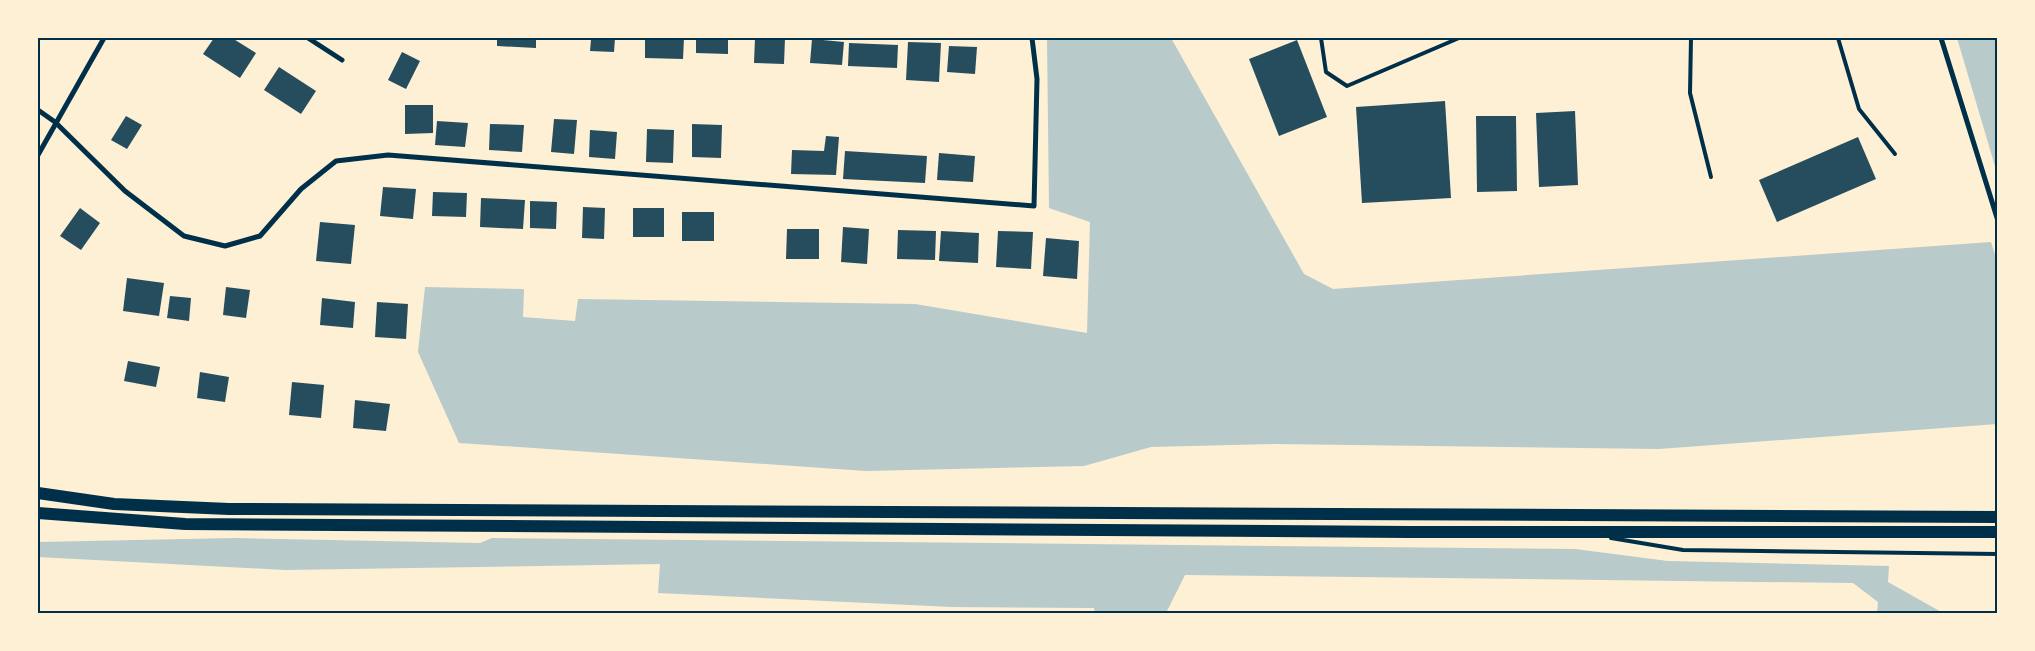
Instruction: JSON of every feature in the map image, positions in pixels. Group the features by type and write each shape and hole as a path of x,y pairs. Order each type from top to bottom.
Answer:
{"main road":[{"path":"38,493 114,504 230,509 1998,517"},
{"path":"38,513 185,524 1577,532 1998,532"}],"street":[{"path":"38,155 104,38"},
{"path":"308,38 342,60"},
{"path":"38,110 56,122 125,191 184,236 225,246 260,236 301,189 336,161 388,155 1034,206 1037,78 1032,38"},
{"path":"1941,38 1998,221"}],"lane":[{"path":"1321,38 1326,72 1347,86 1460,38"},
{"path":"1691,38 1690,93 1711,177"},
{"path":"1838,38 1859,109 1895,154"},
{"path":"1577,532 1683,550 1998,554"}],"shaded area":[{"path":"1047,38 1171,38 1304,274 1333,289 1991,242 1998,264 1997,424 1659,449 1276,444 1151,447 1084,466 866,471 459,443 418,352 425,287 524,289 523,317 575,321 578,299 915,304 1087,333 1090,222 1049,208"},
{"path":"1957,38 1997,38 1997,173"},
{"path":"234,538 480,543 492,538 1575,549 1668,561 1889,566 1888,582 1943,613 1877,613 1878,602 1853,583 1185,575 1166,613 1095,614 1094,608 952,607 658,593 660,564 285,570 38,557 38,542"}],"building":[{"path":"214,38 232,38 256,53 240,78 203,54"},
{"path":"497,38 536,38 536,48 497,46"},
{"path":"574,38 615,38 614,52 590,51 591,40"},
{"path":"645,38 684,38 683,59 645,58"},
{"path":"696,38 728,38 728,54 696,53"},
{"path":"755,38 785,38 784,64 754,63"},
{"path":"812,39 844,42 842,65 810,63"},
{"path":"1297,40 1327,117 1279,136 1249,59"},
{"path":"908,42 941,43 939,82 906,80"},
{"path":"849,43 898,45 897,68 848,66"},
{"path":"949,46 977,47 975,74 947,72"},
{"path":"402,52 420,61 406,89 388,80"},
{"path":"279,67 316,91 301,114 264,90"},
{"path":"1445,101 1451,198 1362,203 1356,107"},
{"path":"405,105 433,105 433,133 405,134"},
{"path":"1575,111 1578,185 1539,187 1536,113"},
{"path":"126,116 142,125 127,149 111,140"},
{"path":"1476,116 1516,116 1517,191 1477,192"},
{"path":"554,119 577,120 574,154 551,152"},
{"path":"437,121 468,123 465,147 435,145"},
{"path":"490,124 524,125 522,152 489,150"},
{"path":"692,124 722,125 721,158 692,157"},
{"path":"647,129 674,130 673,163 646,162"},
{"path":"590,130 617,132 615,159 589,157"},
{"path":"826,136 839,137 836,175 791,174 792,150 824,151"},
{"path":"1858,137 1876,179 1777,222 1759,180"},
{"path":"845,151 927,156 925,183 843,179"},
{"path":"939,153 975,156 973,182 937,180"},
{"path":"383,187 416,189 413,219 380,216"},
{"path":"433,192 467,193 466,217 432,216"},
{"path":"481,198 525,200 523,229 480,227"},
{"path":"530,201 557,202 556,229 530,228"},
{"path":"583,207 605,208 604,239 582,238"},
{"path":"80,208 100,223 81,250 60,236"},
{"path":"633,208 664,208 664,237 633,237"},
{"path":"682,212 714,212 714,241 682,241"},
{"path":"320,222 355,225 351,264 316,261"},
{"path":"843,227 869,229 867,264 841,262"},
{"path":"787,229 819,229 819,259 786,259"},
{"path":"898,230 936,231 935,260 897,259"},
{"path":"941,231 979,233 978,263 939,261"},
{"path":"998,231 1033,232 1031,269 996,267"},
{"path":"1046,238 1079,241 1077,279 1043,276"},
{"path":"127,278 164,283 159,316 123,311"},
{"path":"226,287 250,290 246,318 223,315"},
{"path":"170,296 191,298 189,321 167,318"},
{"path":"322,298 355,302 353,328 320,325"},
{"path":"377,302 408,304 406,339 375,337"},
{"path":"128,361 160,367 156,387 124,381"},
{"path":"200,372 229,377 225,402 197,398"},
{"path":"292,382 324,385 321,418 289,415"},
{"path":"355,400 390,404 386,431 353,428"}]}
